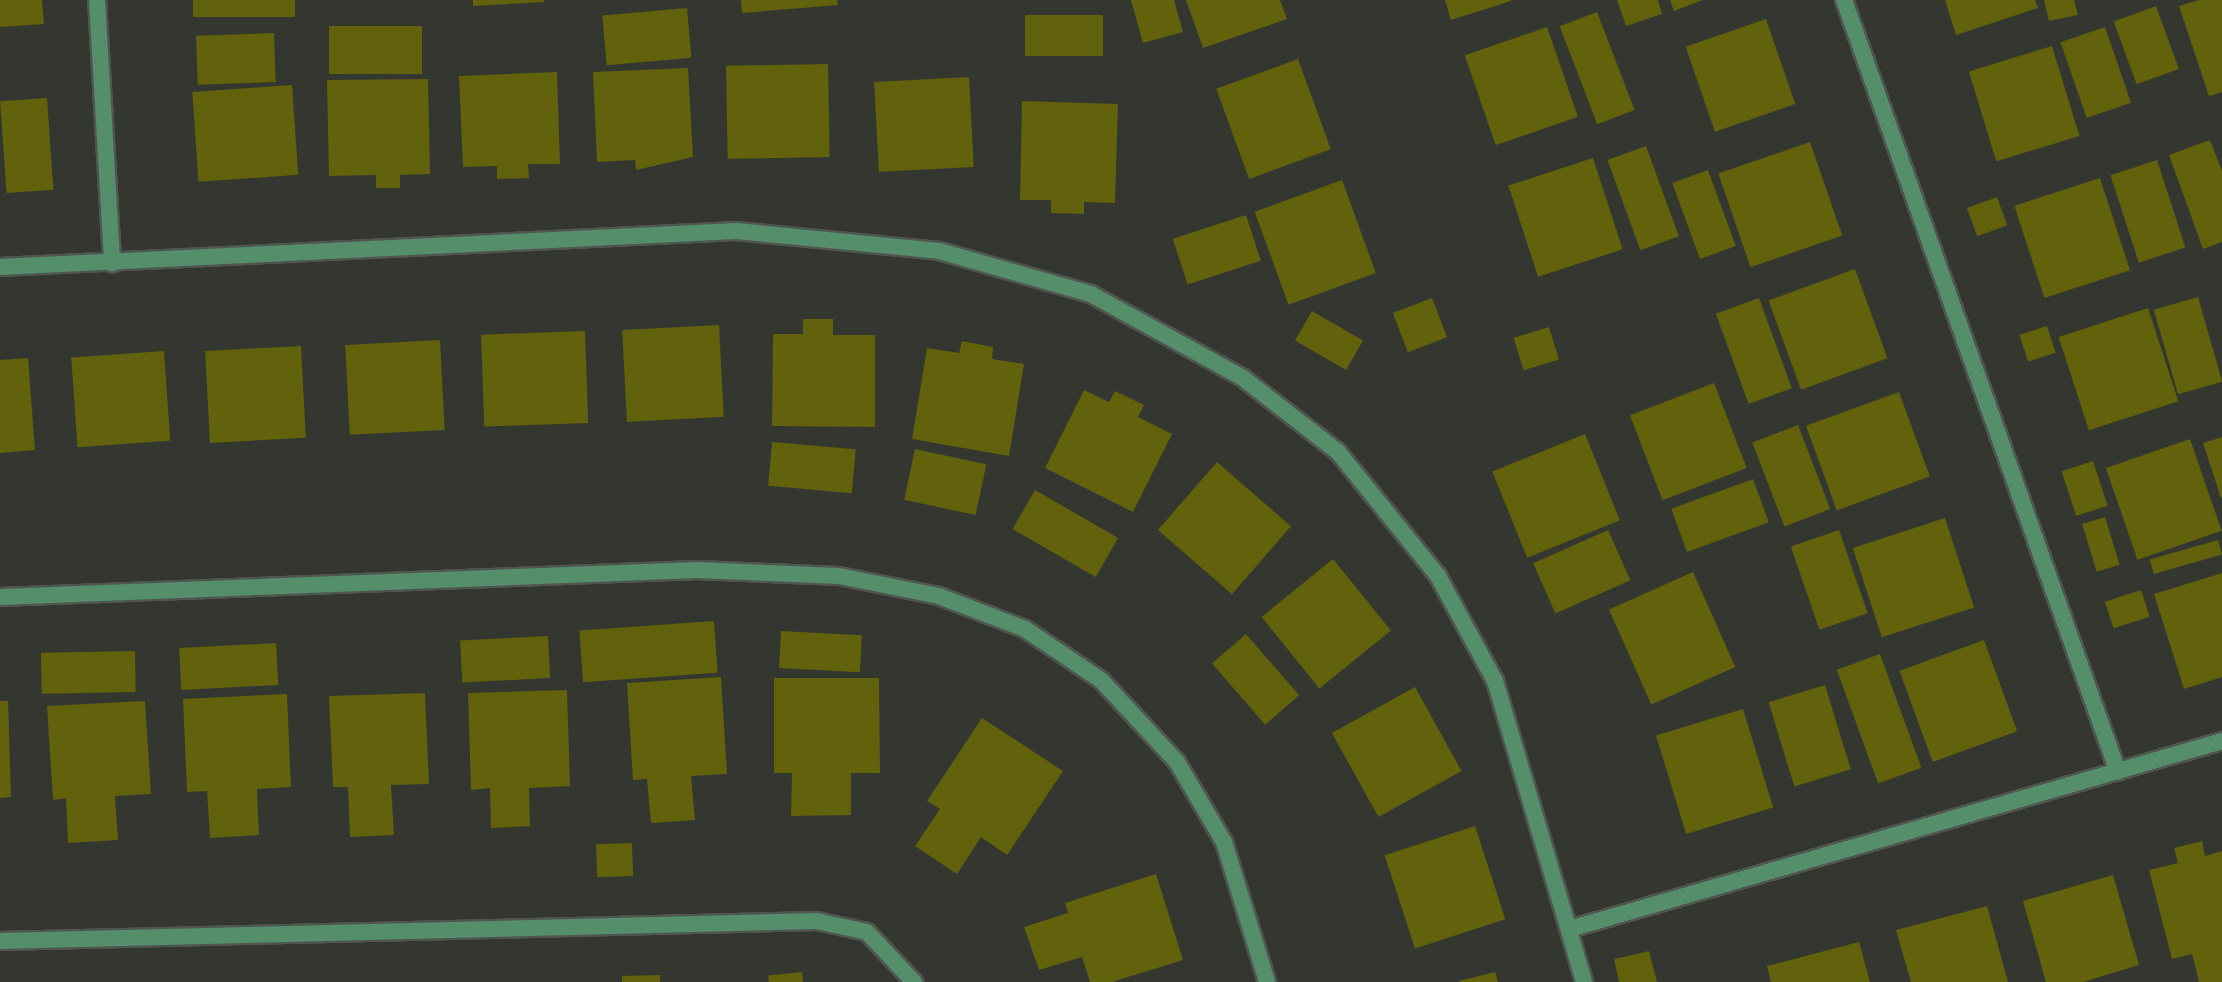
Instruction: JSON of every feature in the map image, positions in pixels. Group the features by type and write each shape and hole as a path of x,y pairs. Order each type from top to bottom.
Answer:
{"street":[{"path":"97,0 112,264"},
{"path":"1844,0 2118,772"},
{"path":"0,267 112,264 736,231 939,251 1091,294 1243,378 1338,452 1438,576 1495,681 1573,928 1584,982"},
{"path":"0,597 697,570 839,576 939,596 1025,629 1101,680 1177,762 1224,842 1267,982"},
{"path":"1573,928 2222,741"},
{"path":"0,941 817,921 867,932 914,982"}],"building":[{"path":"0,0 42,0 44,24 0,27"},
{"path":"193,0 295,0 295,17 193,17"},
{"path":"473,0 544,0 544,2 473,6"},
{"path":"741,0 837,0 838,5 742,13"},
{"path":"1131,0 1174,0 1183,32 1143,43"},
{"path":"1186,0 1280,0 1287,19 1203,48"},
{"path":"1445,0 1511,0 1511,1 1451,20"},
{"path":"1617,0 1658,0 1662,14 1626,26"},
{"path":"1670,0 1703,0 1674,11"},
{"path":"1945,0 2035,0 2038,8 1956,35"},
{"path":"2044,0 2074,0 2078,15 2049,21"},
{"path":"2199,0 2222,0 2222,92 2209,96 2179,6"},
{"path":"2156,6 2179,69 2137,84 2114,21"},
{"path":"687,8 691,58 607,65 602,15"},
{"path":"1597,12 1635,110 1597,124 1560,26"},
{"path":"1025,15 1103,15 1103,56 1025,56"},
{"path":"1766,19 1795,104 1715,132 1686,47"},
{"path":"329,26 422,26 422,74 329,74"},
{"path":"1547,27 1578,117 1496,145 1465,55"},
{"path":"2105,27 2131,103 2087,118 2061,42"},
{"path":"274,33 276,82 198,85 196,36"},
{"path":"2052,46 2079,136 1996,161 1969,71"},
{"path":"1298,59 1331,149 1249,179 1216,89"},
{"path":"828,64 830,157 728,159 726,66"},
{"path":"688,68 693,157 636,170 635,160 597,162 593,72"},
{"path":"557,72 560,164 528,164 529,178 497,179 497,166 463,167 459,76"},
{"path":"969,77 974,167 879,172 874,82"},
{"path":"428,79 430,174 400,175 400,188 376,188 376,175 329,176 327,80"},
{"path":"292,85 298,175 199,182 192,92"},
{"path":"47,98 53,190 7,193 0,101"},
{"path":"1022,101 1118,104 1115,203 1084,202 1084,214 1051,213 1051,200 1020,200"},
{"path":"2210,140 2222,171 2222,242 2203,249 2169,155"},
{"path":"1810,142 1842,236 1751,267 1718,174"},
{"path":"1646,146 1679,236 1640,250 1607,160"},
{"path":"1593,158 1623,249 1538,277 1508,186"},
{"path":"2157,160 2185,247 2139,263 2110,175"},
{"path":"1708,170 1736,246 1700,259 1672,183"},
{"path":"2100,178 2130,270 2044,298 2014,206"},
{"path":"1342,180 1376,273 1288,305 1255,212"},
{"path":"1997,197 2007,225 1977,236 1967,208"},
{"path":"1246,215 1261,261 1188,284 1173,239"},
{"path":"1855,269 1887,358 1801,390 1769,300"},
{"path":"2198,297 2222,382 2178,394 2154,310"},
{"path":"1432,298 1447,337 1408,352 1393,313"},
{"path":"1759,298 1792,388 1749,404 1716,314"},
{"path":"2148,308 2178,401 2089,430 2059,337"},
{"path":"1312,311 1363,340 1346,370 1295,340"},
{"path":"803,319 833,319 833,335 875,335 875,427 772,426 773,334 803,334"},
{"path":"719,325 724,417 627,422 622,330"},
{"path":"2047,326 2056,353 2028,362 2019,335"},
{"path":"1549,327 1559,360 1524,370 1514,338"},
{"path":"585,331 588,423 484,427 481,335"},
{"path":"440,340 445,430 350,435 345,345"},
{"path":"962,341 993,347 992,359 1024,364 1009,456 912,439 927,348 959,353"},
{"path":"301,346 306,438 210,443 205,351"},
{"path":"164,351 170,441 78,447 71,357"},
{"path":"28,358 35,450 0,453 0,360"},
{"path":"1714,383 1747,468 1663,500 1630,415"},
{"path":"1084,390 1109,402 1115,391 1144,405 1138,417 1172,434 1133,512 1045,468"},
{"path":"1899,392 1930,477 1837,510 1806,426"},
{"path":"1798,425 1830,509 1785,527 1752,443"},
{"path":"1585,434 1620,520 1527,558 1492,471"},
{"path":"2222,437 2222,498 2221,498 2203,443"},
{"path":"2190,439 2222,531 2137,560 2106,468"},
{"path":"772,442 856,449 852,493 768,486"},
{"path":"915,449 986,464 976,515 904,500"},
{"path":"2093,461 2108,506 2076,516 2062,471"},
{"path":"1217,462 1291,526 1232,594 1158,530"},
{"path":"1753,479 1769,522 1687,552 1671,509"},
{"path":"1035,490 1118,538 1096,577 1012,529"},
{"path":"2105,517 2120,565 2097,572 2082,524"},
{"path":"1945,518 1974,607 1882,637 1853,548"},
{"path":"1608,530 1630,580 1555,614 1533,563"},
{"path":"1839,530 1868,613 1819,630 1791,547"},
{"path":"2218,540 2222,554 2154,574 2150,560"},
{"path":"1333,559 1391,630 1319,688 1262,617"},
{"path":"1693,572 1735,667 1651,704 1609,609"},
{"path":"2222,573 2222,677 2184,689 2154,594"},
{"path":"2141,590 2150,617 2114,628 2105,602"},
{"path":"714,621 718,673 583,682 579,630"},
{"path":"781,631 862,635 860,672 779,668"},
{"path":"1246,634 1299,695 1265,725 1212,664"},
{"path":"548,636 550,678 462,683 460,641"},
{"path":"1984,640 2017,731 1933,762 1899,671"},
{"path":"276,643 278,685 181,690 179,648"},
{"path":"135,651 136,692 42,694 41,653"},
{"path":"1880,654 1921,768 1878,783 1837,670"},
{"path":"721,677 727,774 691,776 695,820 651,823 647,779 633,780 627,683"},
{"path":"774,678 879,678 880,773 851,773 851,815 791,816 792,773 774,773"},
{"path":"1825,685 1851,769 1794,786 1769,702"},
{"path":"1415,687 1462,771 1378,817 1332,733"},
{"path":"567,690 570,786 529,788 530,826 491,828 490,788 471,790 468,693"},
{"path":"425,693 429,784 391,785 394,835 350,837 348,787 333,787 329,696"},
{"path":"287,694 291,787 257,789 259,835 210,838 207,791 187,792 183,699"},
{"path":"0,701 8,701 11,797 0,798"},
{"path":"145,701 151,794 115,796 118,840 68,843 66,798 53,800 47,706"},
{"path":"1743,709 1773,807 1686,834 1656,736"},
{"path":"982,718 1063,771 1007,855 981,837 957,874 915,846 940,809 927,801"},
{"path":"1475,826 1505,919 1415,949 1385,855"},
{"path":"2202,841 2205,856 2222,851 2222,982 2199,982 2192,954 2172,959 2149,870 2178,863 2174,848"},
{"path":"632,843 633,876 597,877 596,844"},
{"path":"1156,874 1183,960 1112,982 1090,982 1082,957 1039,970 1024,927 1068,913 1065,903"},
{"path":"2113,875 2139,965 2083,982 2046,982 2023,901"},
{"path":"1987,906 2008,982 1911,982 1896,930"},
{"path":"1859,942 1870,982 1771,982 1767,966"},
{"path":"1649,951 1657,982 1619,982 1614,959"},
{"path":"802,972 803,982 769,982 768,976"},
{"path":"1495,972 1498,982 1459,981"},
{"path":"660,975 660,982 622,982 622,976"}]}
